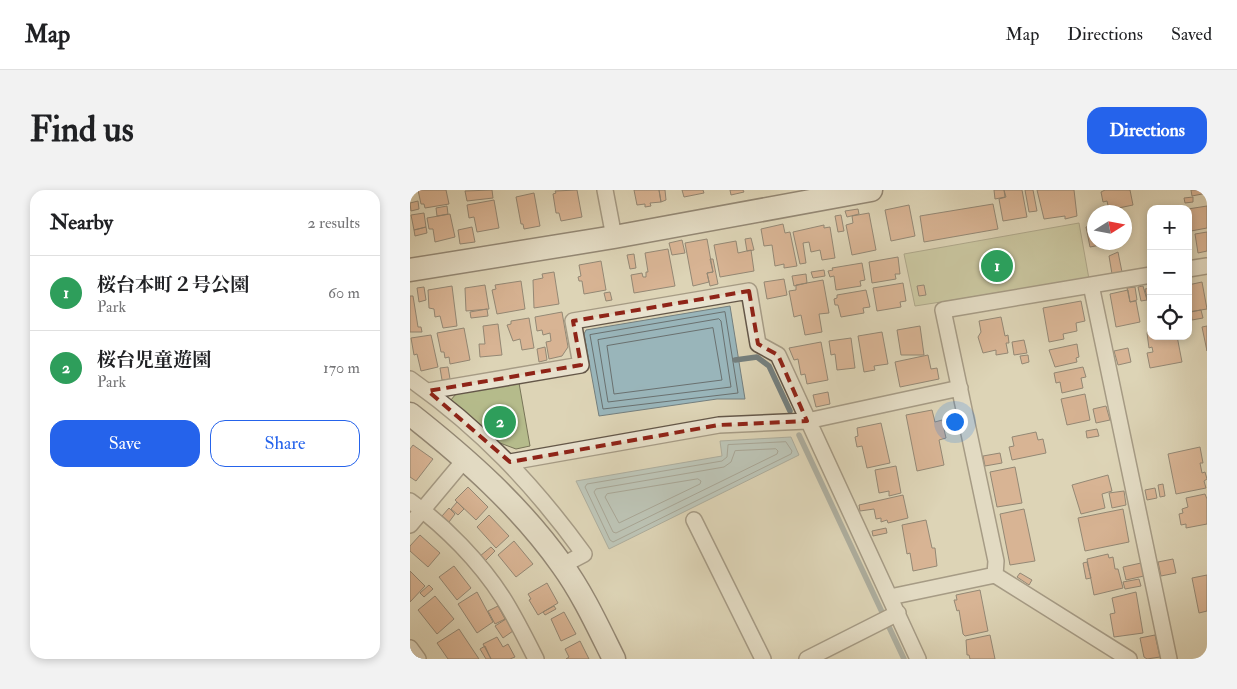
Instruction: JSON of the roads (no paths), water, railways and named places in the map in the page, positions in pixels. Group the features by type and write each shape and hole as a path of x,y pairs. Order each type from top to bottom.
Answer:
{"street":[{"path":"605,190 614,237"},
{"path":"410,270 614,237 871,190"},
{"path":"1192,268 1207,266"},
{"path":"995,575 996,560 943,310 1147,276"},
{"path":"1091,285 1168,659"},
{"path":"428,391 581,365 573,321 749,291 758,344 778,355 792,383 807,422 890,597 895,614 918,659"},
{"path":"410,379 428,391 510,462 539,495 584,554 562,565"},
{"path":"510,462 719,425 807,422 960,388"},
{"path":"410,414 466,458 502,492 562,565 587,606 614,659"},
{"path":"410,526 416,506 466,458"},
{"path":"416,506 462,548 498,591 536,659"},
{"path":"694,520 762,659"},
{"path":"890,597 995,575 1130,659"},
{"path":"807,659 895,614"},
{"path":"410,648 418,659"}],"water":[{"path":"730,306 745,399 717,399 599,416 584,334 586,330"},
{"path":"791,437 799,455 609,549 576,481 722,456 720,441"}],"waterway":[{"path":"735,360 757,357 769,366 790,411"},
{"path":"799,435 904,659"}],"place":[{"name":"桜台本町２号公園","path":"997,266"},
{"name":"桜台児童遊園","path":"500,422"}]}
